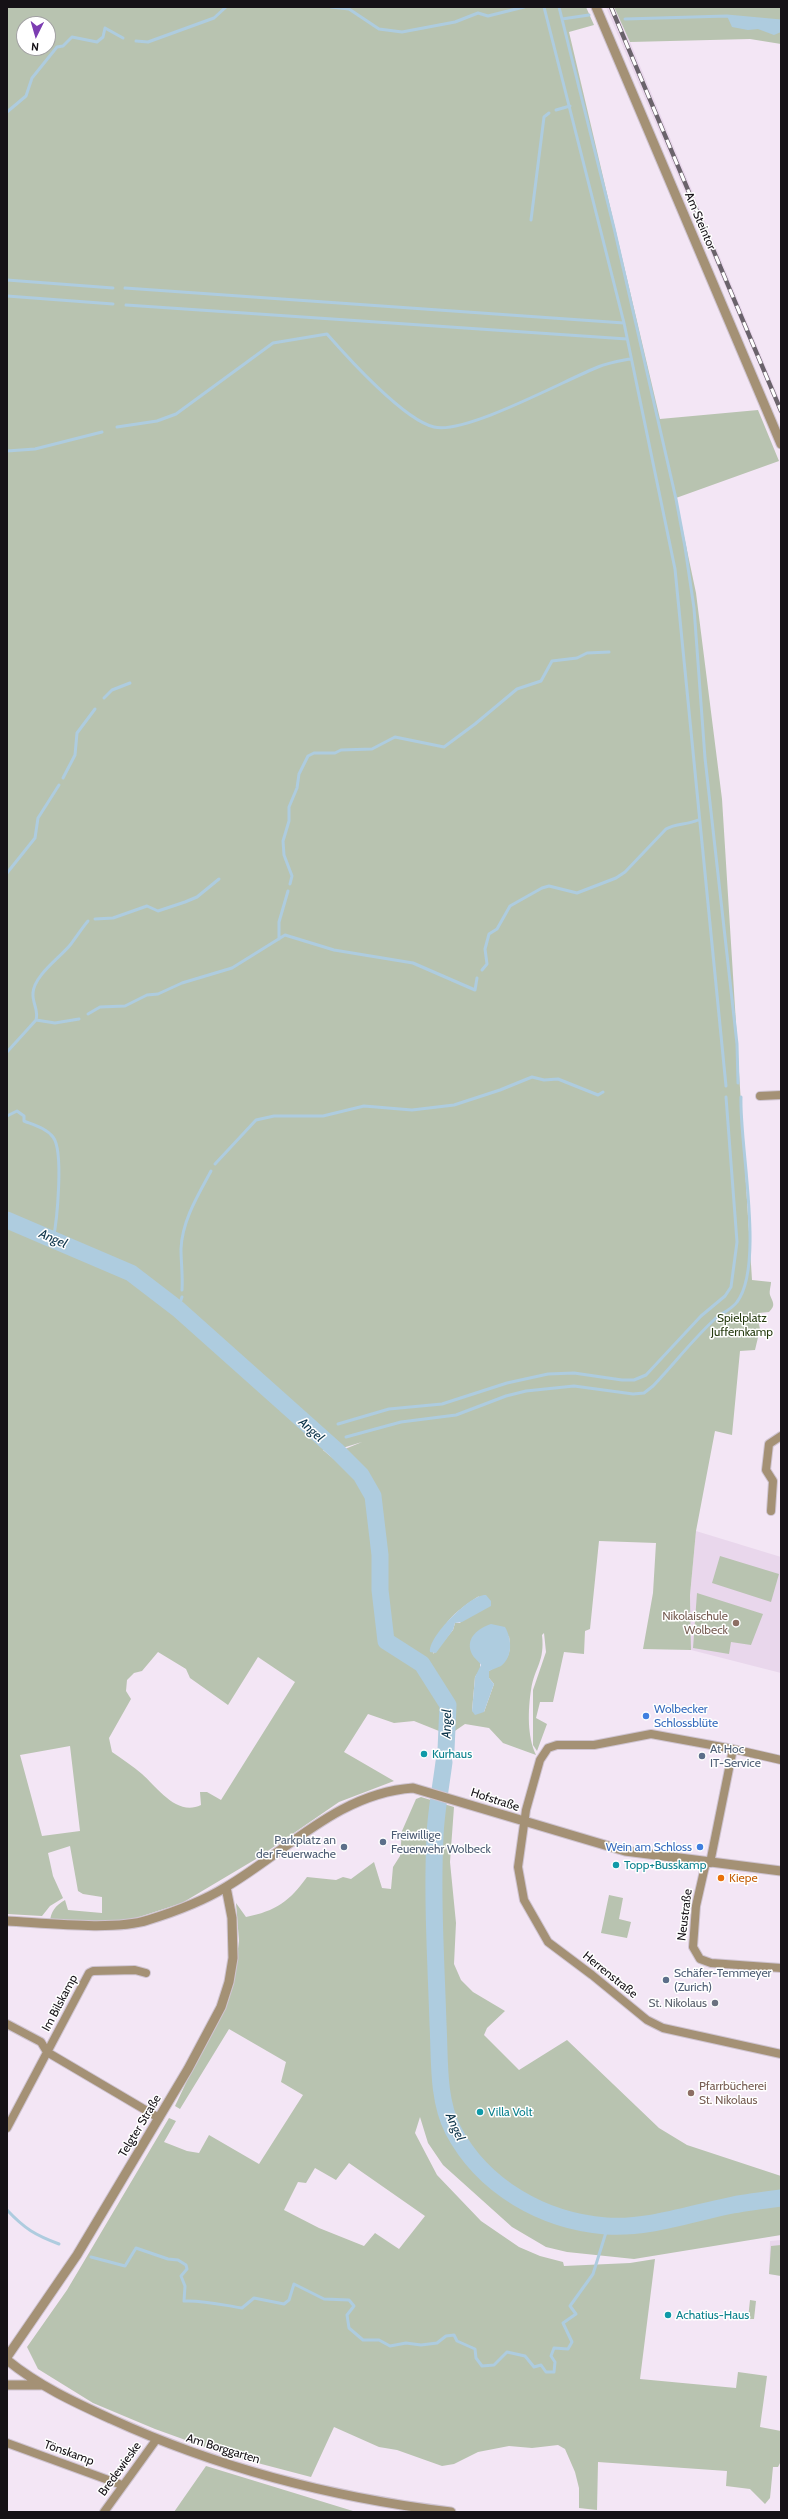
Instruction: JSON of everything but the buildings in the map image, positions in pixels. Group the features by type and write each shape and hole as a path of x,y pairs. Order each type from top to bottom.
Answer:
{"street":[{"name":"Am Steintor","path":"596,7 781,444"},
{"path":"760,1096 781,1095"},
{"path":"771,1511 773,1481 766,1470 769,1444 781,1436"},
{"name":"Herrenstraße","path":"733,1749 651,1734 594,1745 557,1746 548,1748 540,1760 524,1822 518,1867 519,1884 524,1900 548,1942 592,1975 647,2020 663,2028 708,2040 781,2054"},
{"path":"708,1862 733,1749 781,1760"},
{"name":"Hofstraße","path":"7,1921 113,1925 139,1923 183,1907 226,1887 342,1809 392,1790 413,1788 428,1791 524,1822 625,1851 781,1871"},
{"name":"Neustraße","path":"708,1862 696,1906 693,1947 700,1959 710,1963 781,1968"},
{"name":"Telgter Straße","path":"7,2358 69,2268 188,2069 227,1993 231,1973 233,1933 231,1910 226,1887"},
{"name":"Im Bilskamp","path":"7,2128 89,1973 93,1970 135,1970 146,1973"},
{"name":"Im Bilskamp","path":"7,2024 41,2042 47,2052 158,2118"},
{"name":"Am Borggarten","path":"7,2358 40,2385 156,2440 203,2456 308,2486 355,2496 451,2512"},
{"path":"7,2385 40,2385"},
{"name":"Bredewieske","path":"104,2512 122,2485 156,2440"},
{"name":"Tönskamp","path":"7,2443 122,2485"}],"shaded area":[{"path":"606,7 614,7 630,42 781,403 781,417"},
{"name":"Nikolaischule Wolbeck","path":"696,1531 781,1557 781,1673 691,1650 690,1595"},
{"path":"781,2240 781,2276 769,2274 770,2241"}],"green space":[{"name":"Spielplatz Juffernkamp","path":"7,7 586,7 594,25 569,32 660,419 758,410 779,461 676,498 696,593 722,799 752,1280 771,1282 770,1293 773,1304 773,1308 769,1312 759,1313 757,1316 760,1329 755,1350 740,1351 732,1435 715,1431 696,1531 690,1595 691,1650 643,1649 653,1593 656,1543 599,1541 590,1629 585,1631 584,1654 564,1652 553,1702 540,1702 536,1718 547,1724 537,1751 533,1745 533,1690 546,1652 544,1633 542,1635 543,1644 541,1658 531,1690 529,1706 531,1740 536,1755 503,1743 489,1728 465,1724 449,1735 414,1721 394,1723 368,1714 344,1752 394,1781 339,1802 256,1859 182,1903 130,1920 50,1923 51,1915 54,1909 65,1900 68,1910 102,1913 102,1897 83,1894 78,1891 70,1846 48,1853 53,1876 63,1898 50,1906 42,1916 7,1914","holes":["362,1442 340,1451 360,1470 377,1496 388,1638 380,1641 377,1621 376,1560 373,1520 368,1501 359,1483 347,1470 323,1450 336,1450","479,1596 460,1623 455,1623 453,1630 433,1654 436,1643 444,1626 455,1614","509,1636 510,1650 508,1655 504,1662 489,1671 489,1678 494,1684 484,1712 472,1711 475,1677 480,1670 480,1663","158,1652 186,1669 190,1678 228,1705 258,1657 295,1682 221,1800 207,1792 200,1792 201,1805 192,1808 184,1807 168,1799 139,1771 112,1752 109,1738 131,1699 126,1691 127,1680 134,1673 142,1671","70,1746 80,1831 42,1836 20,1755"]},
{"path":"614,7 781,7 781,44 750,39 630,42"},
{"path":"720,1556 779,1574 771,1602 712,1583"},
{"path":"697,1593 763,1614 751,1645 731,1642 729,1654 693,1648"},
{"path":"421,1797 454,1807 450,1862 456,1923 454,1964 461,1980 473,1992 505,2011 487,2028 484,2035 519,2070 567,2040 659,2128 687,2145 781,2176 781,2235 634,2259 567,2252 546,2247 512,2227 443,2165 428,2143 420,2117 415,2133 437,2175 481,2221 519,2247 540,2256 563,2262 564,2266 630,2263 655,2259 640,2379 736,2388 738,2372 767,2376 760,2427 781,2431 781,2461 778,2467 773,2467 770,2498 765,2504 750,2489 726,2486 727,2471 598,2462 597,2510 579,2508 579,2488 575,2472 565,2449 558,2445 532,2448 509,2446 478,2452 454,2464 442,2466 397,2450 379,2447 334,2427 311,2477 227,2455 155,2429 93,2403 38,2369 27,2347 67,2290 169,2118 176,2121 164,2142 187,2151 199,2153 209,2135 259,2164 303,2095 281,2082 286,2062 229,2029 180,2109 175,2106 214,2024 225,2010 233,1986 239,1941 236,1903 246,1917 257,1915 274,1908 288,1899 295,1893 307,1877 336,1880 343,1877 351,1879 374,1862 382,1888 391,1889 393,1867 400,1856 402,1831 416,1799","holes":["349,2163 425,2216 399,2249 375,2233 364,2246 319,2228 284,2210 298,2182 306,2183 315,2168 336,2180"]},
{"path":"609,1895 623,1898 619,1919 631,1922 627,1938 601,1933"},
{"path":"781,2245 781,2276 769,2274 771,2246"},
{"path":"750,2300 756,2301 754,2319 748,2319"},
{"path":"206,2466 353,2511 174,2512"}],"water":[{"path":"727,16 781,21 781,32 774,35 758,29 748,30 732,27"},
{"path":"486,1595 491,1601 491,1606 462,1622 455,1623 453,1630 436,1653 430,1652 431,1645 451,1618 470,1601"},
{"path":"491,1624 505,1627 509,1637 510,1648 508,1658 505,1662 501,1666 489,1671 489,1678 494,1684 484,1712 475,1715 472,1711 475,1677 481,1665 471,1652 470,1642 478,1631"}],"waterway":[{"path":"136,41 148,42 214,18 226,7"},
{"path":"331,7 349,9 379,29 402,32 455,22 478,13 488,16 524,7"},
{"path":"544,7 624,323 675,569 726,1086"},
{"path":"559,7 562,19 589,15"},
{"path":"625,19 727,16 781,21"},
{"path":"562,19 614,228 676,499 685,547 694,608 705,758 737,1044 738,1083"},
{"path":"7,112 26,96 32,78 57,47 63,46 72,37 97,42 103,37 105,28 123,38"},
{"path":"556,110 570,106"},
{"path":"531,220 544,117 549,113"},
{"path":"7,280 113,288"},
{"path":"125,288 624,323"},
{"path":"7,296 113,304"},
{"path":"126,305 627,339"},
{"path":"117,427 157,421 176,414 273,343 327,334 348,358 392,401 422,422 434,427 449,427 468,423 515,405 598,367 630,359"},
{"path":"7,451 35,449 102,432"},
{"path":"290,884 292,876 284,855 283,841 289,821 289,807 297,788 299,774 308,756 314,753 335,753 341,750 372,749 395,737 444,747 475,724 517,689 541,681 552,661 577,658 587,653 609,652"},
{"path":"104,698 112,690 130,683"},
{"path":"63,778 75,755 77,733 95,709"},
{"path":"7,873 35,838 38,818 59,785"},
{"path":"482,970 487,964 485,949 489,934 497,929 510,906 542,888 549,886 577,893 616,878 625,872 666,829 698,820"},
{"path":"95,919 113,918 147,906 158,911 197,897 219,879"},
{"path":"279,939 279,922 288,891"},
{"path":"36,1020 37,1013 33,1000 33,993 38,980 67,949 88,921"},
{"path":"88,1014 100,1007 125,1006 147,995 158,994 182,983 232,968 285,935 334,950 413,963 475,990 477,978"},
{"path":"7,1052 36,1020 55,1023 79,1019"},
{"path":"215,1164 256,1120 274,1116 323,1116 364,1106 412,1110 454,1105 500,1090 532,1077 544,1080 558,1079 598,1095 603,1092"},
{"path":"338,1424 389,1409 442,1404 507,1383 548,1374 574,1373 622,1380 634,1380 646,1375 701,1316 725,1296 731,1287 737,1242 726,1097"},
{"path":"346,1437 401,1422 456,1415 506,1396 526,1391 574,1386 633,1394 644,1393 653,1386 691,1343 715,1319 730,1309 737,1302 745,1284 749,1261 750,1233 749,1203 741,1118 741,1097"},
{"path":"7,1116 17,1111 24,1116 24,1121 47,1131 53,1137 56,1145 58,1156 59,1187 53,1240"},
{"path":"182,1290 181,1249 184,1228 192,1208 211,1171"},
{"name":"Angel","path":"7,1220 131,1273 178,1309 336,1450 361,1475 373,1496 380,1555 380,1590 386,1641 422,1664 448,1705 446,1750"},
{"path":"178,1309 182,1297"},
{"name":"Angel","path":"315,1432 321,1428"},
{"name":"Angel","path":"330,1445 335,1441"},
{"name":"Angel","path":"444,1762 436,1817 434,1860 439,2064 444,2105 448,2118 453,2130 466,2150 481,2168 498,2184 517,2198 560,2217 583,2223 606,2226 654,2223 733,2205 781,2198"},
{"path":"7,2210 31,2231 43,2238 59,2244"},
{"path":"91,2257 125,2266 136,2248 168,2259 178,2260 186,2265 187,2269 181,2276 185,2286 184,2301 206,2302 242,2308 254,2298 284,2304 289,2300 294,2284 324,2299 349,2300 354,2306 347,2315 349,2328 363,2340 379,2340 390,2346 406,2343 421,2345 437,2343 446,2336 454,2335 457,2341 475,2349 476,2358 482,2366 494,2365 507,2352 525,2356 534,2367 541,2365 546,2372 554,2372 555,2362 551,2356 554,2348 568,2349 572,2342 563,2323 576,2314 570,2306 593,2274 608,2226"}],"railway":[{"path":"611,7 781,411"}],"place":[{"name":"Nikolaischule Wolbeck","path":"736,1623"},
{"name":"Wolbecker Schlossblüte","path":"646,1716"},
{"name":"Kurhaus","path":"424,1754"},
{"name":"At Hoc IT-Service","path":"702,1756"},
{"name":"Freiwillige Feuerwehr Wolbeck","path":"383,1842"},
{"name":"Parkplatz an der Feuerwache","path":"344,1847"},
{"name":"Wein am Schloss","path":"700,1847"},
{"name":"Topp+Busskamp","path":"616,1865"},
{"name":"Kiepe","path":"721,1878"},
{"name":"Schäfer-Temmeyer (Zurich)","path":"666,1980"},
{"name":"St. Nikolaus","path":"715,2003"},
{"name":"Pfarrbücherei St. Nikolaus","path":"691,2093"},
{"name":"Villa Volt","path":"480,2112"},
{"name":"Achatius-Haus","path":"668,2315"}]}
